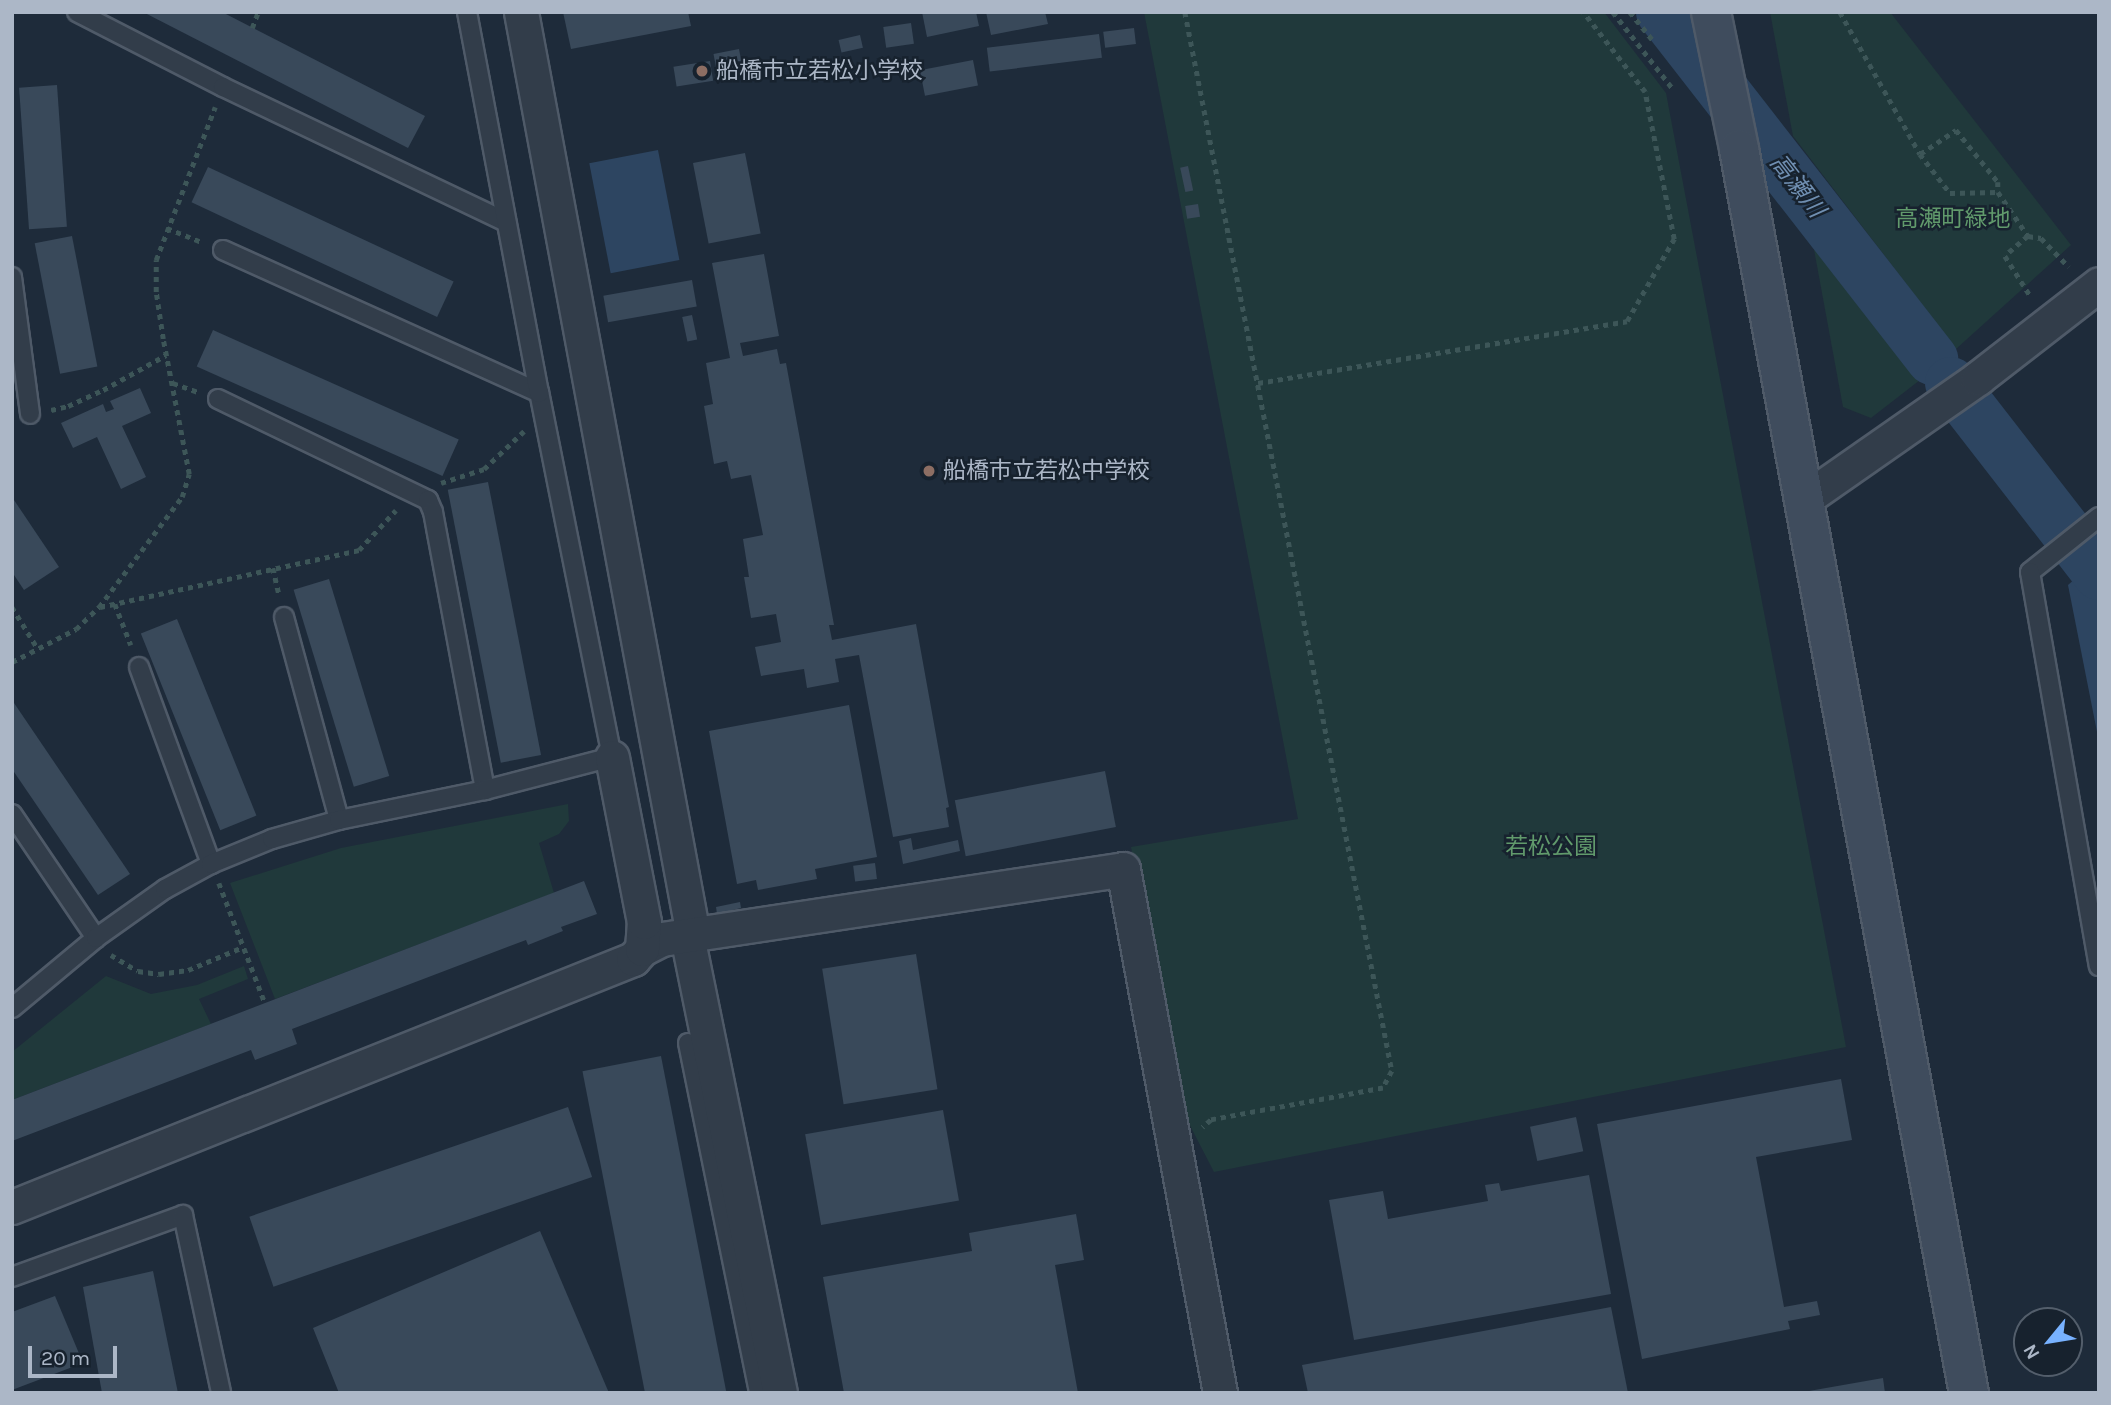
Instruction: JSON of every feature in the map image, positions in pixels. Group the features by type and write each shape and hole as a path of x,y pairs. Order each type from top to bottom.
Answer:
{"street":[{"path":"521,12 690,935 780,1393"},
{"path":"1713,23 1739,149 1969,1393"},
{"path":"1802,501 1978,378 2099,284"},
{"path":"612,757 644,922 642,949"},
{"path":"12,1208 633,959 642,949 662,939 1123,869 1220,1393"}],"lane":[{"path":"77,12 223,87 506,222"},
{"path":"12,1008 96,938 165,889 215,871 272,839 340,820 485,790 612,757 540,401 467,12"},
{"path":"223,250 540,401"},
{"path":"12,277 30,414"},
{"path":"219,399 428,500 433,512 485,790"},
{"path":"2099,517 2030,572 2099,966"},
{"path":"284,617 340,820"},
{"path":"139,667 215,871"},
{"path":"12,814 96,938"},
{"path":"688,1043 759,1393"},
{"path":"12,1277 183,1215 220,1393"}],"path":[{"path":"253,28 258,12"},
{"path":"1185,12 1392,1071 1383,1088 1211,1120 1200,1131"},
{"path":"1258,383 1628,320 1674,239 1645,92 1583,12"},
{"path":"1612,12 1675,90"},
{"path":"1630,12 1654,43"},
{"path":"1840,12 1920,154 1950,192 1998,192"},
{"path":"12,662 76,629 99,607 183,497 189,474 156,292 156,260 223,87"},
{"path":"1920,154 1956,130 1998,182 1998,192 2028,236 2041,238 2070,267"},
{"path":"167,228 223,250"},
{"path":"2028,236 2005,256 2032,298"},
{"path":"30,414 68,406 166,355"},
{"path":"99,607 359,550 412,492 484,469 540,401"},
{"path":"116,604 139,667"},
{"path":"12,607 38,649"},
{"path":"215,871 265,1003"},
{"path":"107,953 138,971 159,974 188,970 243,947"}],"green space":[{"name":"若松公園","path":"1144,12 1604,12 1666,93 1846,1047 1214,1172 1183,1112 1131,847 1298,819"},
{"name":"高瀬町緑地","path":"1770,12 1890,12 2071,245 1956,349 1793,136"},
{"path":"1813,244 1920,380 1871,418 1843,407"},
{"path":"568,804 569,821 559,834 539,843 554,893 275,999 230,883 341,848"},
{"path":"244,966 248,979 199,999 211,1024 12,1100 12,1052 106,976 151,994 197,985"}],"water":[{"path":"658,150 679,260 611,273 589,163"},
{"path":"2099,558 2099,742 2068,585"}],"building":[{"path":"143,12 222,12 425,116 408,148"},
{"path":"563,12 688,12 691,26 571,49"},
{"path":"922,12 976,12 979,26 927,37"},
{"path":"986,12 1045,12 1048,24 991,35"},
{"path":"911,23 914,44 886,48 883,27"},
{"path":"1134,28 1136,44 1105,48 1103,32"},
{"path":"1099,34 1102,58 990,72 987,48"},
{"path":"860,35 863,48 841,53 839,40"},
{"path":"739,49 743,69 717,74 713,54"},
{"path":"973,60 978,86 925,96 920,70"},
{"path":"710,61 713,81 677,87 673,67"},
{"path":"57,85 67,227 29,229 19,88"},
{"path":"745,153 761,233 709,244 693,163"},
{"path":"1188,166 1193,190 1185,192 1180,168"},
{"path":"208,167 454,282 437,317 192,202"},
{"path":"1198,204 1200,217 1187,219 1185,206"},
{"path":"72,236 97,367 60,374 35,243"},
{"path":"764,254 779,336 740,343 743,356 777,349 780,364 786,363 834,625 829,625 832,640 916,624 949,807 946,808 949,827 893,837 859,655 835,659 839,682 807,688 804,669 761,676 755,647 781,642 776,614 751,618 744,577 749,577 743,539 763,535 751,475 731,479 727,461 714,464 704,406 713,404 706,363 730,358 712,263"},
{"path":"692,280 697,307 608,322 603,296"},
{"path":"692,315 697,339 687,342 682,317"},
{"path":"213,330 459,439 442,476 197,367"},
{"path":"140,388 151,413 122,426 146,477 121,489 97,437 73,448 61,423 103,404 106,412 114,409 110,401"},
{"path":"488,482 541,755 501,763 448,490"},
{"path":"12,497 59,567 24,590 12,572"},
{"path":"329,579 389,776 354,787 294,590"},
{"path":"177,619 256,816 220,830 141,634"},
{"path":"12,700 130,874 98,895 12,769"},
{"path":"849,705 877,857 815,869 817,879 758,890 756,880 737,884 709,731"},
{"path":"1105,771 1116,827 966,856 955,800"},
{"path":"911,838 913,850 958,840 960,851 903,864 899,841"},
{"path":"875,863 877,879 855,882 853,866"},
{"path":"584,881 597,914 561,927 563,931 528,945 526,940 292,1029 297,1044 255,1060 251,1050 12,1141 12,1100"},
{"path":"740,902 741,908 717,914 716,907"},
{"path":"916,954 937,1089 844,1104 822,969"},
{"path":"661,1056 726,1393 645,1393 582,1071"},
{"path":"1841,1079 1852,1140 1756,1157 1784,1307 1817,1301 1820,1315 1788,1321 1790,1329 1642,1359 1597,1124"},
{"path":"568,1107 592,1177 273,1287 249,1217"},
{"path":"943,1110 959,1201 821,1225 805,1134"},
{"path":"1576,1117 1583,1151 1537,1161 1530,1127"},
{"path":"1589,1175 1611,1294 1354,1340 1329,1200 1383,1191 1388,1219 1488,1201 1485,1185 1499,1183 1501,1191"},
{"path":"1076,1214 1084,1260 1055,1265 1078,1393 844,1393 823,1277 972,1251 969,1233"},
{"path":"540,1231 609,1393 339,1393 313,1328"},
{"path":"153,1271 178,1393 102,1393 83,1287"},
{"path":"55,1296 83,1363 12,1390 12,1312"},
{"path":"1611,1307 1628,1393 1308,1393 1302,1365"},
{"path":"1883,1378 1885,1393 1809,1393 1809,1391"}],"waterway":[{"name":"高瀬川","path":"1662,12 1932,359"},
{"name":"高瀬川","path":"1951,383 2099,574"}],"place":[{"name":"船橋市立若松小学校","path":"702,71"},
{"name":"船橋市立若松中学校","path":"929,471"}]}
